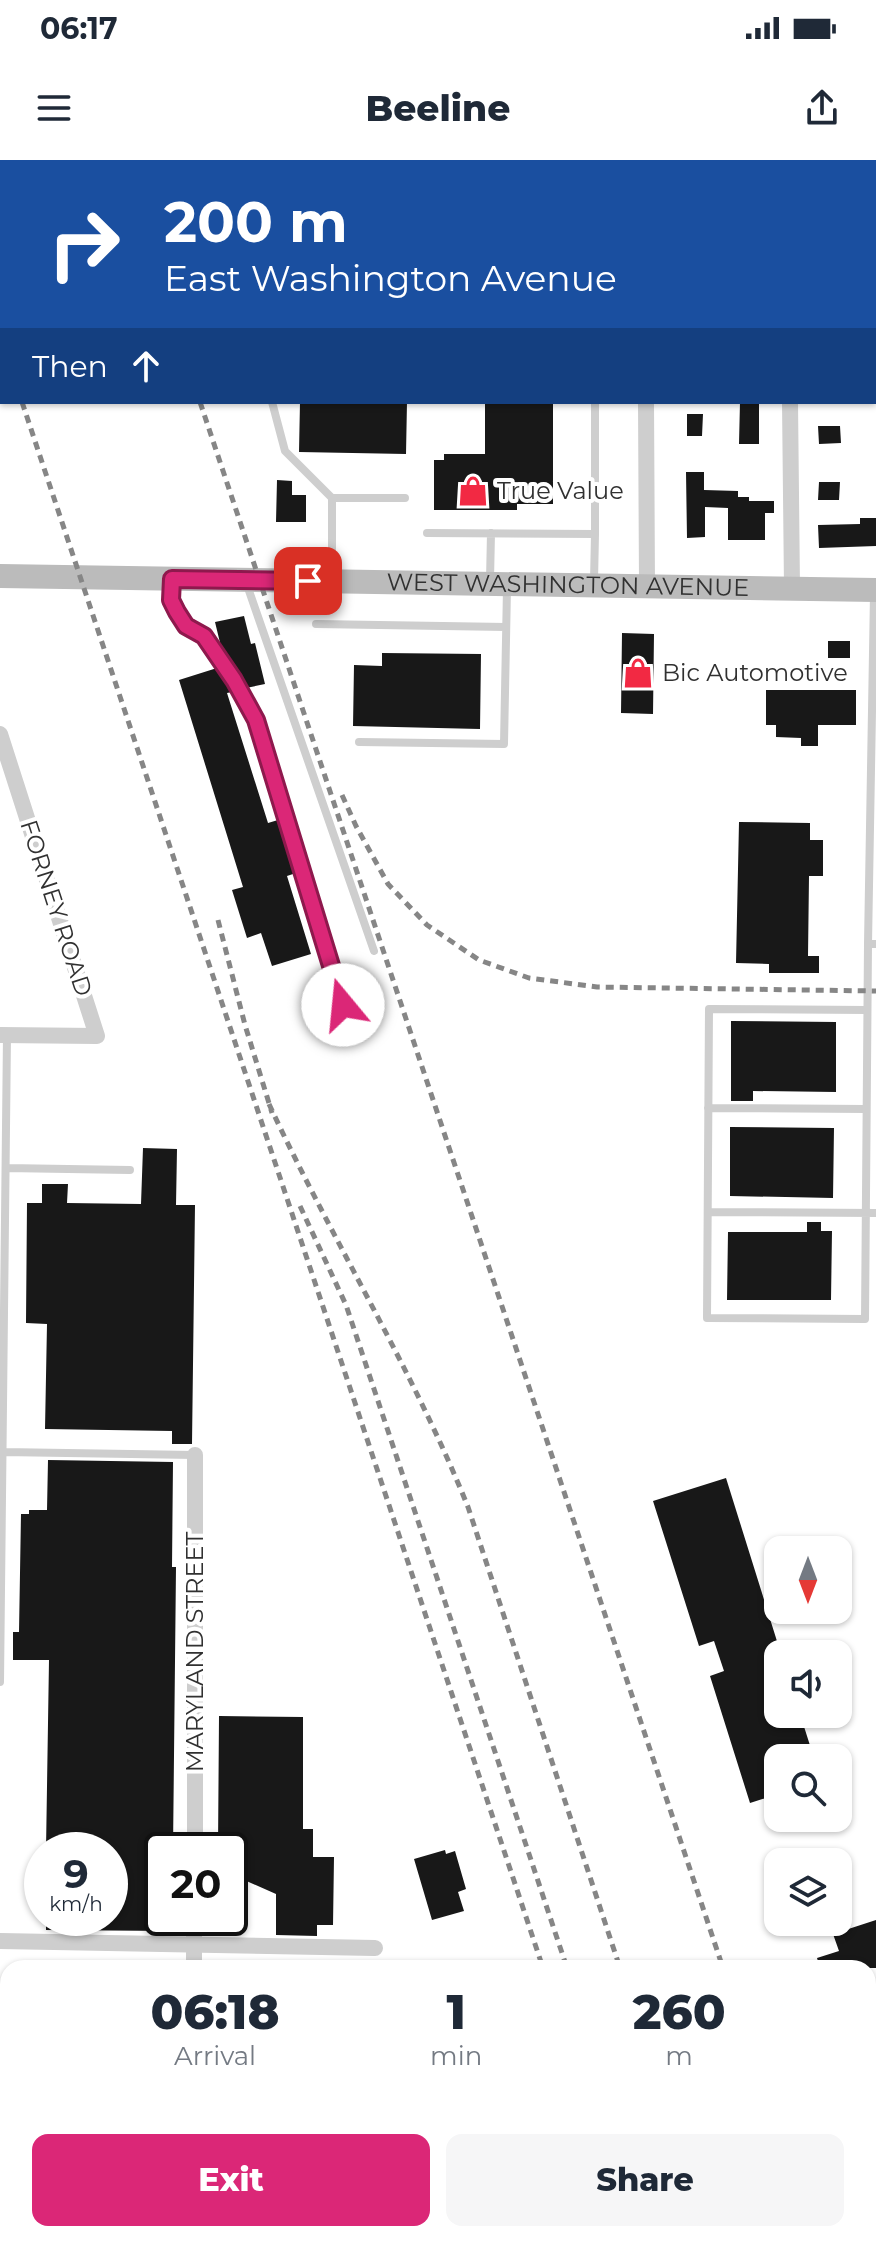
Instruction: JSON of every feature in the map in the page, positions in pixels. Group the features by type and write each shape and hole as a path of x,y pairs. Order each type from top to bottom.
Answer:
{"main road":[{"name":"WEST WASHINGTON AVENUE","path":"0,576 875,590"}],"street":[{"path":"646,404 647,585"},
{"path":"790,404 792,587"},
{"name":"FORNEY ROAD","path":"0,734 97,1036 4,1035"},
{"name":"MARYLAND STREET","path":"195,1455 195,1832"},
{"path":"194,1936 194,1960"},
{"path":"0,1941 375,1948"}],"lane":[{"path":"273,404 285,451 332,498 405,498"},
{"path":"594,584 595,404"},
{"path":"332,498 332,582"},
{"path":"427,533 595,534"},
{"path":"359,742 504,744 506,627 491,533"},
{"path":"172,579 171,600 177,612 186,626 204,636 256,720 343,1005"},
{"path":"252,580 374,951"},
{"path":"865,1319 866,1109 871,1097 867,1010 872,944 875,590"},
{"path":"316,624 506,627"},
{"path":"867,1010 709,1009 707,1318 876,1319"},
{"path":"0,1682 6,1168 4,1035"},
{"path":"708,1108 866,1109"},
{"path":"6,1168 130,1170"},
{"path":"708,1212 876,1213"},
{"path":"3,1452 195,1455"}],"building":[{"path":"300,404 407,404 406,454 299,452"},
{"path":"485,404 553,404 553,504 517,504 517,510 434,510 434,460 444,460 444,454 485,454"},
{"path":"740,404 759,404 759,444 739,444"},
{"path":"687,414 703,414 702,436 687,436"},
{"path":"818,426 840,426 841,443 819,444"},
{"path":"686,472 704,472 704,490 738,491 738,497 749,497 749,501 774,501 774,513 765,513 765,540 728,540 728,508 705,507 705,537 687,538"},
{"path":"277,480 292,481 292,495 306,495 306,522 276,522"},
{"path":"819,482 840,482 839,500 818,500"},
{"path":"860,518 876,518 876,546 819,548 818,525 860,524"},
{"path":"244,616 251,644 255,643 265,684 246,688 222,651 215,622"},
{"name":"Bic Automotive","path":"622,633 654,634 653,714 621,713"},
{"path":"828,641 850,641 850,658 828,658"},
{"path":"382,653 481,654 480,729 353,726 354,665 382,666"},
{"path":"217,668 232,692 227,693 268,823 278,820 296,873 287,876 311,954 272,966 261,933 247,938 232,890 243,887 179,680"},
{"path":"766,690 856,690 856,725 818,725 818,746 801,746 801,738 776,737 776,725 766,725"},
{"path":"739,822 810,823 810,840 823,840 823,876 809,876 808,956 819,956 819,973 769,973 769,964 736,963"},
{"path":"731,1021 836,1022 836,1092 753,1091 753,1101 731,1101"},
{"path":"730,1127 834,1128 833,1198 730,1196"},
{"path":"143,1148 177,1149 176,1205 195,1205 192,1444 172,1444 172,1431 45,1429 47,1324 26,1323 27,1203 42,1203 42,1184 68,1184 67,1203 141,1204"},
{"path":"807,1222 821,1222 821,1231 832,1231 831,1300 727,1300 728,1232 807,1232"},
{"path":"48,1460 173,1462 172,1567 176,1567 173,1832 144,1832 144,1931 128,1931 128,1832 46,1832 49,1660 13,1660 13,1632 19,1632 21,1514 29,1514 29,1510 47,1510"},
{"path":"726,1478 764,1600 764,1624 772,1624 777,1640 764,1640 764,1728 804,1728 810,1744 764,1744 764,1798 750,1803 710,1676 724,1671 714,1641 699,1646 653,1501"},
{"path":"219,1716 303,1717 303,1829 313,1829 313,1857 334,1857 333,1925 317,1925 317,1936 276,1935 276,1894 248,1882 248,1832 218,1832"},
{"path":"445,1850 446,1854 455,1851 466,1889 458,1892 464,1911 432,1920 414,1859"},
{"path":"876,1920 876,1960 818,1960 839,1951 834,1936 852,1936 852,1928"}],"railway":[{"path":"23,404 540,1960"},
{"path":"201,404 720,1960"},
{"path":"342,795 388,884 427,925 479,960 529,978 597,987 876,991"},
{"path":"218,920 272,1113"},
{"path":"269,1104 397,1354 468,1507 617,1960"},
{"path":"300,1206 346,1305 564,1960"}],"place":[{"name":"True Value","path":"473,491"},
{"name":"Bic Automotive","path":"638,673"}],"route":[{"path":"308,581 172,579 171,600 186,626 204,636 256,720 343,1005"}]}
